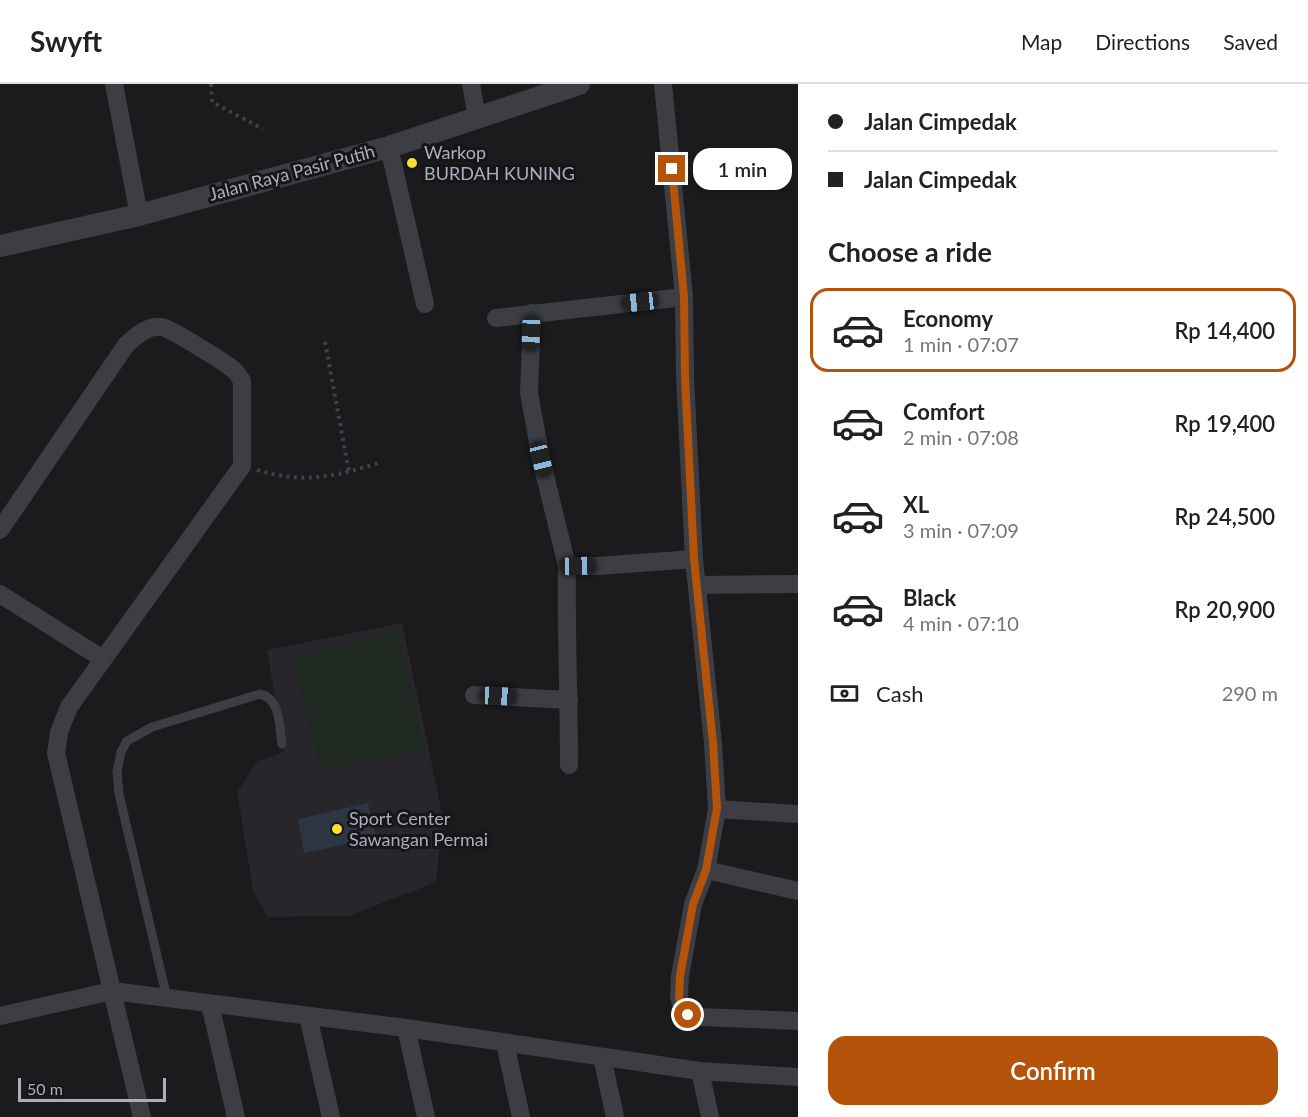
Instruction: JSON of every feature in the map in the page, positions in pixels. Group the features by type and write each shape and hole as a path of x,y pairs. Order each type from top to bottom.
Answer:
{"street":[{"path":"114,84 139,215"},
{"path":"471,84 477,118"},
{"name":"Jalan Raya Pasir Putih","path":"0,246 139,215 389,147 579,84"},
{"path":"663,84 684,297 685,377 694,559 713,743 717,808 706,870 693,904 684,944 679,997 688,1015 798,1021"},
{"path":"389,147 425,304"},
{"path":"496,318 684,297"},
{"path":"532,313 529,393 537,439 567,566 569,765"},
{"path":"0,530 126,345 140,332 163,327 234,370 242,381 242,466 69,707 59,732 56,753 142,1117"},
{"path":"567,566 694,559"},
{"path":"697,585 798,584"},
{"path":"0,594 103,659"},
{"path":"474,695 569,700"},
{"path":"717,808 798,814"},
{"path":"706,870 798,891"},
{"path":"0,1016 112,991 406,1028 699,1071 797,1080"},
{"path":"210,1004 236,1117"},
{"path":"308,1016 331,1117"},
{"path":"406,1028 426,1117"},
{"path":"505,1043 520,1117"},
{"path":"602,1057 615,1117"},
{"path":"699,1071 710,1117"}],"lane":[{"path":"167,998 118,794 117,772 121,752 127,741 152,727 260,694 268,696 275,704 282,744"}],"path":[{"path":"211,84 212,102 262,129"},
{"path":"325,342 349,472"},
{"path":"242,466 282,478 320,478 379,463"}],"shaded area":[{"name":"Sport Center Sawangan Permai","path":"402,623 443,817 436,882 349,916 268,917 253,890 237,792 258,761 284,752 267,650"},
{"path":"397,631 425,749 321,771 294,659"}],"water":[{"name":"Sport Center Sawangan Permai","path":"368,803 376,838 304,853 298,819"}],"place":[{"name":"Warkop BURDAH KUNING","path":"412,163"},
{"name":"Sport Center Sawangan Permai","path":"337,829"}],"route":[{"path":"672,169 684,297 685,377 694,559 713,743 717,808 706,870 693,904 684,944 679,997 688,1015"}]}
